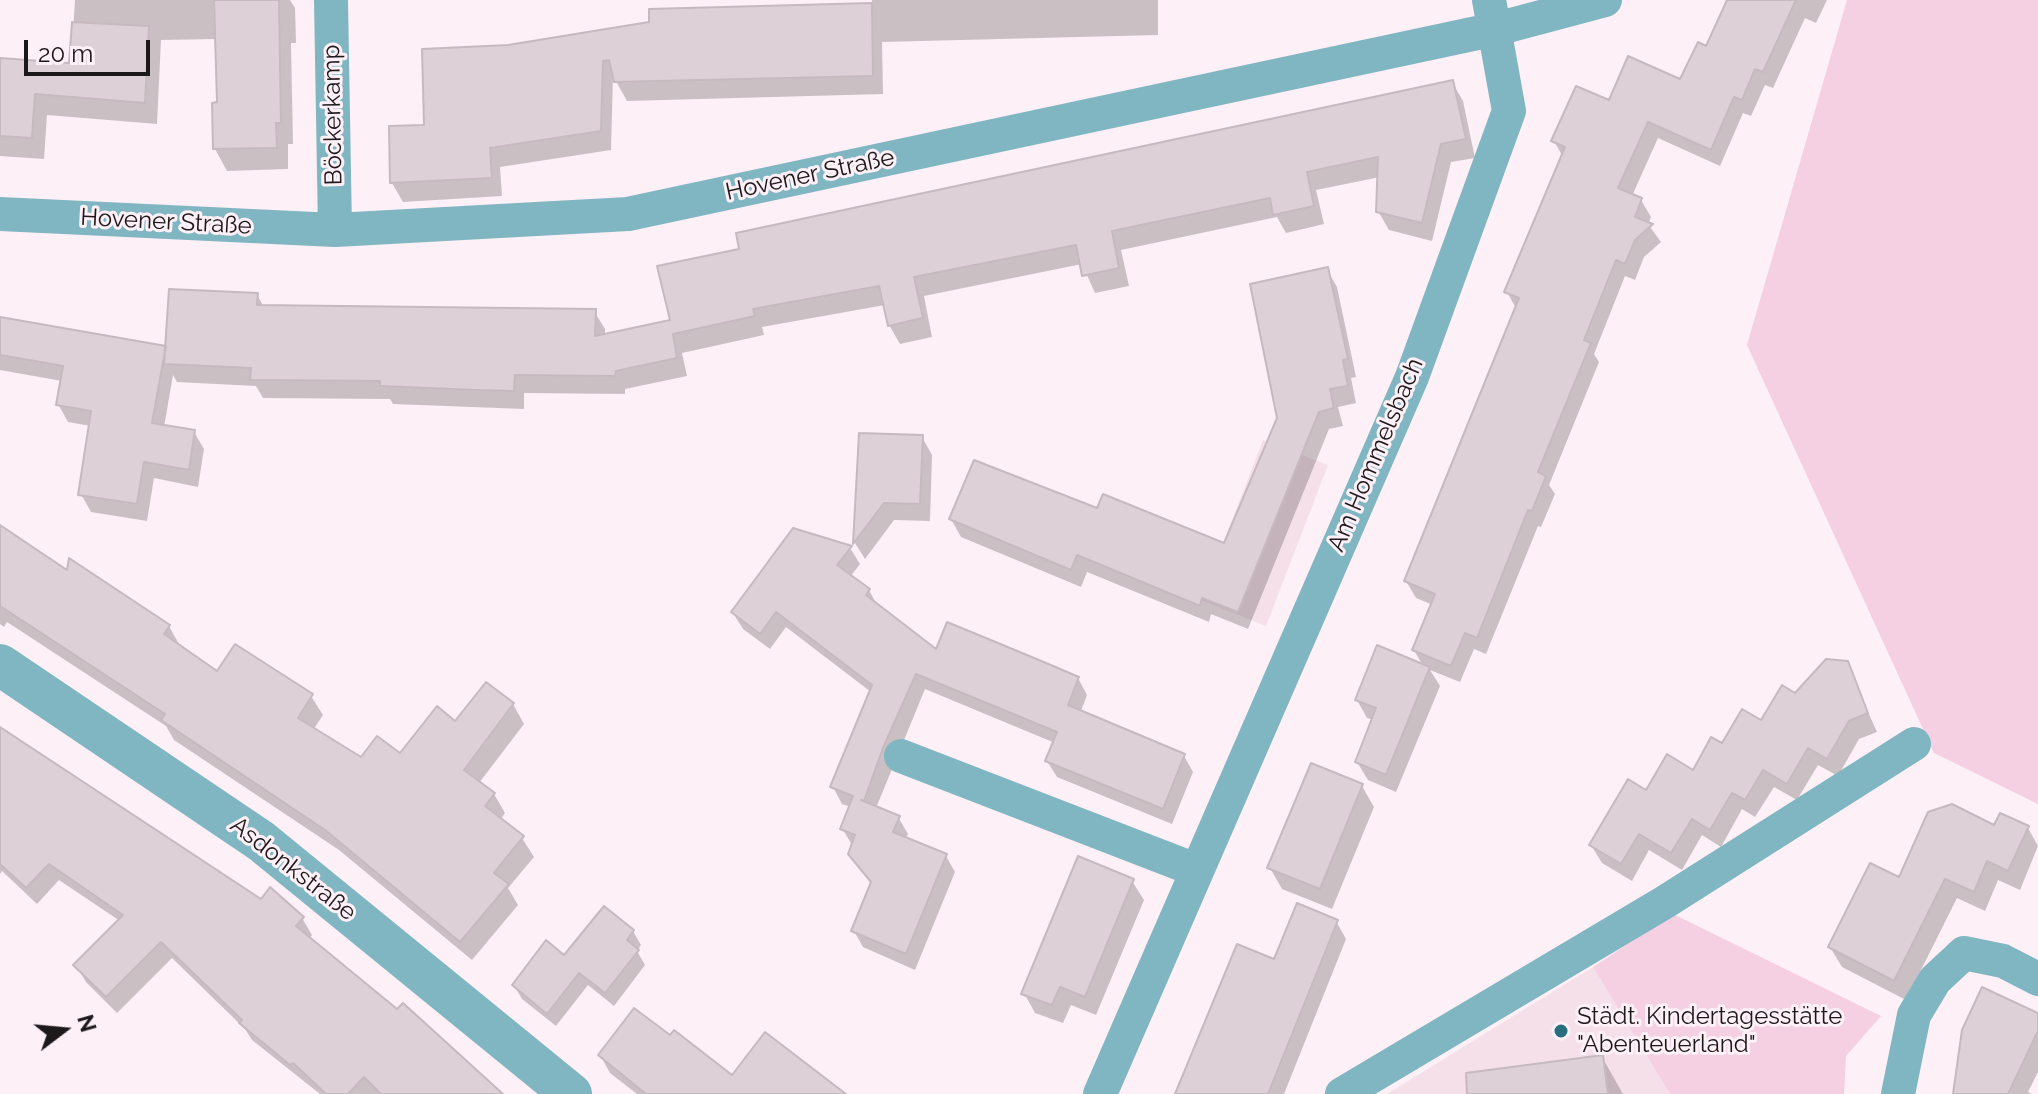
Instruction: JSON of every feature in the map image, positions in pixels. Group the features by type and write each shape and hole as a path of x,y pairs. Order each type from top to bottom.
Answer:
{"street":[{"name":"Böckerkamp","path":"331,0 335,230"},
{"name":"Hovener Straße","path":"0,214 335,230 628,214 1493,15 1605,0"},
{"name":"Am Hommelsbach","path":"1100,1094 1412,377 1509,111 1493,15"},
{"name":"Asdonkstraße","path":"0,665 261,841 571,1094"},
{"path":"1342,1094 1665,902 1914,744"},
{"path":"901,756 1196,870"},
{"path":"1898,1094 1914,1015 1935,980 1964,953 2003,961 2038,979"}],"shaded area":[{"path":"1847,0 2038,0 2038,804 1934,753 1747,345"},
{"path":"1263,440 1328,465 1266,626 1201,600"},
{"path":"1673,914 1881,1016 1846,1056 1844,1094 1670,1094 1593,967"},
{"name":"Städt. Kindertagesstätte \"Abenteuerland\"","path":"1593,967 1670,1094 1387,1094"}],"building":[{"path":"214,0 279,0 281,123 276,123 277,148 213,149 212,103 217,102"},
{"path":"1727,0 1796,0 1763,72 1755,69 1742,100 1734,97 1711,150 1648,122 1618,188 1642,198 1635,217 1653,224 1635,240 1625,264 1616,260 1584,340 1591,343 1538,472 1546,476 1532,511 1528,510 1477,638 1465,633 1451,666 1412,650 1435,594 1404,581 1519,298 1504,292 1565,147 1551,141 1576,86 1609,100 1628,56 1680,79 1698,42 1706,46"},
{"path":"872,3 873,76 614,82 609,60 603,61 601,131 490,148 492,178 390,183 389,126 424,125 422,49 508,45 649,22 649,9"},
{"path":"72,22 149,26 145,103 35,94 32,138 0,136 0,58 69,63"},
{"path":"1453,80 1466,139 1441,144 1422,223 1376,212 1378,157 1307,172 1314,206 1273,215 1270,198 1112,231 1119,268 1082,276 1076,245 914,277 923,318 888,326 879,286 753,309 755,316 673,334 677,358 616,371 615,376 515,375 514,391 475,390 380,386 380,381 250,380 251,368 164,364 169,289 258,293 257,305 596,309 595,336 670,320 657,266 739,249 736,233"},
{"path":"1328,267 1348,359 1343,360 1348,386 1330,389 1334,408 1319,412 1238,612 1202,598 1200,606 1077,555 1071,570 949,519 974,460 1097,508 1103,494 1224,543 1277,418 1250,284"},
{"path":"0,317 166,346 152,423 195,430 189,470 144,462 137,504 78,495 91,411 56,405 63,366 0,355"},
{"path":"859,433 923,435 920,504 884,503 853,544"},
{"path":"0,525 67,570 69,558 170,625 164,634 217,671 235,644 313,694 298,718 361,757 377,736 400,753 437,706 455,721 486,682 514,703 464,770 495,793 485,806 524,836 494,873 509,884 460,942 325,830 161,720 165,714 0,606"},
{"path":"793,528 852,546 837,565 870,589 866,595 936,649 947,622 1039,660 1079,677 1068,705 1185,754 1163,809 1045,761 1057,732 916,674 883,748 864,801 861,800 900,816 893,832 947,854 906,954 851,931 871,882 848,854 855,835 840,829 853,796 830,787 872,685 776,612 760,634 731,612"},
{"path":"1377,645 1430,667 1386,775 1355,762 1376,708 1355,700"},
{"path":"1826,659 1848,661 1868,713 1849,721 1827,759 1808,748 1787,784 1763,770 1745,800 1732,793 1710,830 1692,819 1671,853 1639,834 1621,864 1589,845 1628,779 1646,790 1667,754 1693,770 1711,737 1722,743 1742,709 1761,720 1782,685 1795,693"},
{"path":"0,727 261,899 270,887 304,917 296,926 397,1009 403,1003 503,1094 381,1094 364,1077 348,1094 326,1094 293,1063 290,1065 239,1023 242,1020 161,942 106,997 73,965 123,915 49,864 26,888 0,864"},
{"path":"1311,763 1363,784 1320,889 1267,868"},
{"path":"1952,804 1994,825 2000,813 2029,826 2008,871 1987,861 1974,892 1945,879 1894,981 1828,947 1870,863 1899,877 1928,812"},
{"path":"1078,856 1134,879 1085,997 1060,987 1052,1005 1021,994"},
{"path":"1297,903 1338,920 1268,1094 1175,1094 1237,944 1274,959"},
{"path":"604,906 634,930 627,940 639,950 605,993 579,973 547,1014 512,985 546,940 564,955"},
{"path":"1982,987 2038,1013 2038,1031 2008,1094 1953,1094 1962,1030"},
{"path":"634,1008 670,1035 674,1030 732,1075 765,1032 846,1094 646,1094 598,1055"},
{"path":"1603,1055 1608,1094 1467,1094 1466,1073"}],"place":[{"name":"Städt. Kindertagesstätte \"Abenteuerland\"","path":"1561,1031"}]}
